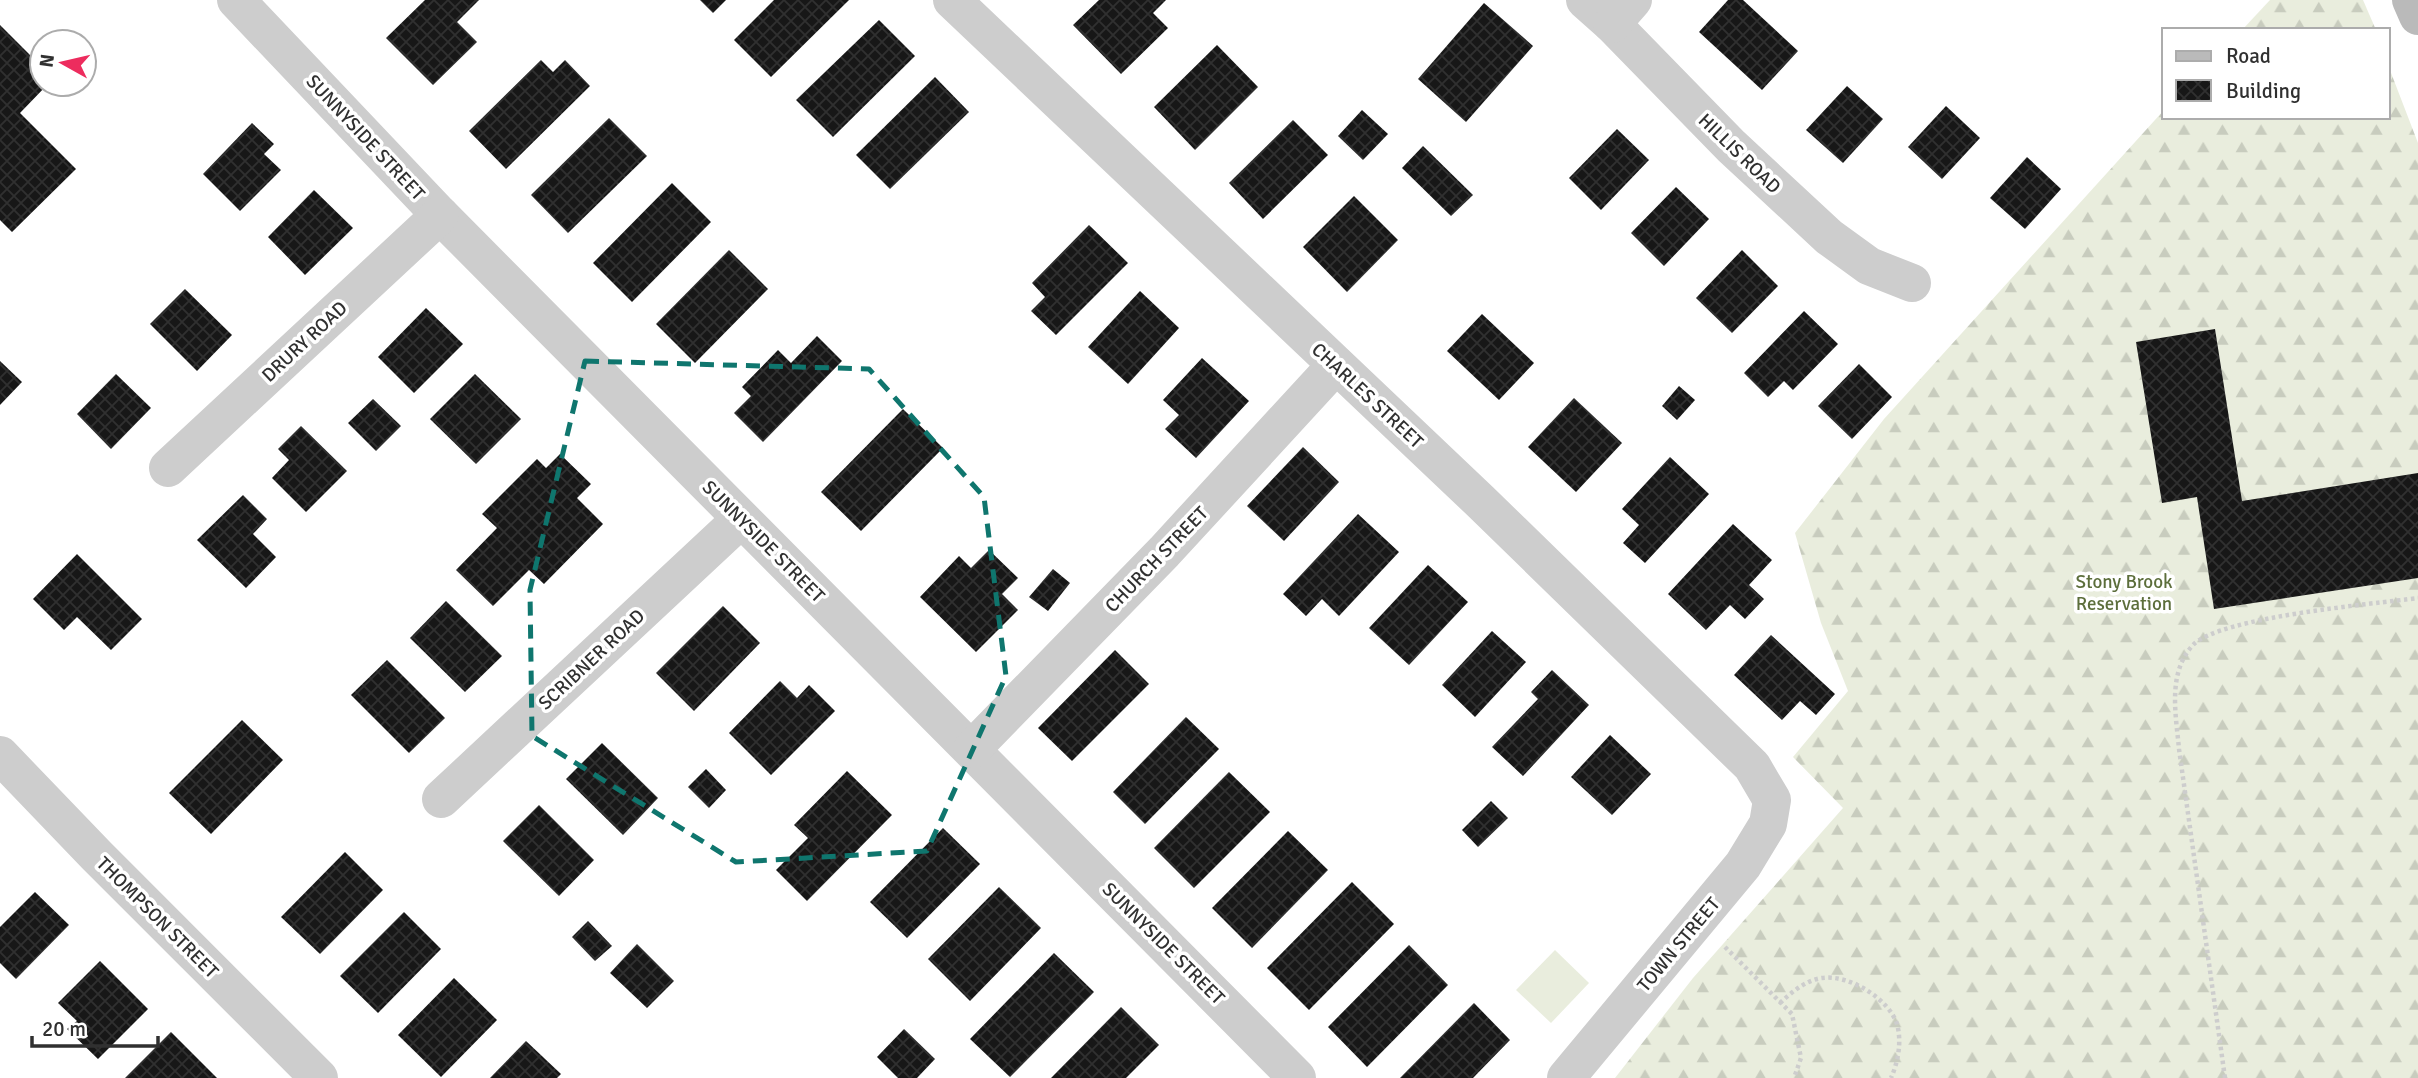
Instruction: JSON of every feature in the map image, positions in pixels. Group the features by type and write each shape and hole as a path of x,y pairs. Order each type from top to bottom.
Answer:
{"main road":[{"path":"2411,0 2418,16"}],"street":[{"name":"SUNNYSIDE STREET","path":"236,0 440,215 1297,1078"},
{"name":"CHARLES STREET","path":"952,0 1480,501 1752,766 1772,800"},
{"name":"HILLIS ROAD","path":"1610,8 1731,146 1829,237 1870,266 1912,283"},
{"name":"DRURY ROAD","path":"168,468 440,215"},
{"name":"CHURCH STREET","path":"972,749 1164,552 1336,365"},
{"name":"SCRIBNER ROAD","path":"441,799 741,519"},
{"name":"THOMPSON STREET","path":"0,755 319,1078"},
{"name":"TOWN STREET","path":"1566,1078 1743,865 1768,824 1772,800"}],"path":[{"path":"2225,1078 2179,749 2174,698 2182,665 2193,646 2204,637 2230,627 2418,598"},
{"path":"1697,920 1792,1014 1801,1058 1794,1078"},
{"path":"1780,1003 1796,989 1823,978 1853,982 1879,998 1896,1023 1899,1044 1896,1066 1891,1078"}],"highlighted area":[{"path":"585,361 869,369 984,497 1006,676 927,851 736,862 532,736 530,590"}],"green space":[{"path":"2270,0 2363,0 2375,28 2244,28"},
{"name":"Stony Brook Reservation","path":"2390,70 2418,143 2418,1078 1615,1078 1693,978 1843,808 1793,757 1848,691 1821,623 1795,533 1884,419 2162,112 2162,119 2390,119"},
{"path":"1555,950 1589,983 1551,1023 1516,990"}],"building":[{"path":"425,0 479,0 457,22 477,42 433,85 386,38"},
{"path":"700,0 726,0 713,13"},
{"path":"774,0 849,0 771,77 734,40"},
{"path":"1099,0 1166,0 1153,13 1168,28 1121,74 1073,25"},
{"path":"1728,0 1743,0 1798,51 1762,90 1699,32"},
{"path":"1484,3 1533,46 1466,122 1418,79"},
{"path":"879,20 915,56 833,137 796,100"},
{"path":"0,25 28,53 28,98 34,98 20,113 76,169 12,232 0,220"},
{"path":"1217,45 1258,87 1195,150 1154,107"},
{"path":"541,60 553,72 565,60 590,86 506,169 469,131"},
{"path":"935,77 969,112 890,189 856,155"},
{"path":"1847,86 1883,119 1843,163 1806,130"},
{"path":"1946,106 1980,138 1942,179 1908,147"},
{"path":"1362,110 1388,134 1363,160 1338,136"},
{"path":"609,118 647,156 568,233 531,195"},
{"path":"1293,120 1328,155 1263,219 1229,183"},
{"path":"252,123 274,144 264,154 281,170 240,211 203,174"},
{"path":"1617,129 1649,160 1601,210 1569,178"},
{"path":"1423,146 1473,195 1451,216 1402,168"},
{"path":"2027,157 2061,189 2025,229 1990,198"},
{"path":"672,183 711,222 632,302 593,263"},
{"path":"1676,187 1709,219 1664,266 1631,233"},
{"path":"314,190 353,228 305,275 268,237"},
{"path":"1354,196 1398,240 1347,292 1303,247"},
{"path":"1089,225 1128,263 1056,335 1031,311 1045,297 1032,283"},
{"path":"729,250 768,289 695,363 656,324"},
{"path":"1742,250 1778,286 1732,333 1696,298"},
{"path":"185,289 232,335 197,371 150,324"},
{"path":"1140,291 1179,328 1128,384 1088,347"},
{"path":"426,308 463,344 414,393 378,357"},
{"path":"1804,311 1838,344 1793,390 1784,381 1768,397 1744,373"},
{"path":"1482,314 1534,363 1499,400 1447,351"},
{"path":"2215,329 2242,501 2418,473 2418,578 2214,609 2197,497 2162,503 2136,342"},
{"path":"817,336 842,361 763,442 734,413 751,396 742,387 778,350 791,363"},
{"path":"1202,358 1249,401 1196,458 1165,429 1179,415 1163,400"},
{"path":"0,361 22,382 0,405"},
{"path":"1859,364 1892,397 1852,439 1818,406"},
{"path":"116,374 151,408 111,449 77,414"},
{"path":"475,374 521,419 476,464 430,419"},
{"path":"1679,386 1695,400 1677,420 1662,406"},
{"path":"1574,398 1622,443 1576,492 1528,447"},
{"path":"373,399 401,426 376,451 348,423"},
{"path":"903,409 943,448 861,531 821,492"},
{"path":"301,426 347,471 306,512 272,478 289,460 278,449"},
{"path":"1303,447 1339,482 1284,541 1247,506"},
{"path":"560,454 591,484 577,498 603,524 544,584 529,570 493,606 456,570 497,528 482,514 537,459 546,468"},
{"path":"1670,457 1709,494 1645,563 1623,543 1639,525 1622,509"},
{"path":"243,495 267,519 253,534 276,557 246,588 197,540"},
{"path":"1358,514 1399,552 1339,616 1322,599 1306,616 1283,594"},
{"path":"1733,524 1772,560 1749,585 1764,599 1745,619 1730,605 1706,630 1668,594"},
{"path":"989,550 1018,578 1002,594 1018,610 976,652 920,597 959,556 971,568"},
{"path":"77,554 142,619 111,650 77,617 64,630 33,599"},
{"path":"1428,565 1468,602 1409,665 1369,628"},
{"path":"1053,569 1070,583 1048,611 1029,597"},
{"path":"446,601 502,656 465,692 410,638"},
{"path":"723,606 760,643 694,711 656,673"},
{"path":"1492,631 1526,662 1475,717 1442,685"},
{"path":"1771,635 1835,694 1816,715 1800,701 1782,720 1734,675"},
{"path":"1115,650 1149,684 1072,761 1038,728"},
{"path":"387,660 445,718 409,753 351,695"},
{"path":"1552,670 1589,705 1523,776 1492,747 1538,699 1531,692"},
{"path":"780,681 797,698 809,685 835,711 771,775 729,733"},
{"path":"1186,717 1219,749 1145,824 1113,792"},
{"path":"242,720 283,760 211,834 169,793"},
{"path":"1610,735 1651,774 1612,815 1571,777"},
{"path":"602,743 658,798 623,835 566,779"},
{"path":"706,769 726,790 709,808 688,787"},
{"path":"847,771 892,815 807,901 776,870 808,838 794,825"},
{"path":"1229,772 1270,812 1194,888 1154,848"},
{"path":"1491,801 1508,818 1478,847 1462,830"},
{"path":"539,805 594,860 559,896 503,841"},
{"path":"943,828 980,864 907,938 870,902"},
{"path":"1288,831 1328,870 1252,948 1212,908"},
{"path":"345,852 383,890 320,954 281,917"},
{"path":"1352,882 1394,924 1309,1010 1267,968"},
{"path":"999,887 1041,928 970,1001 928,959"},
{"path":"35,892 69,925 16,979 0,963 0,927"},
{"path":"404,912 441,949 378,1013 340,976"},
{"path":"588,921 612,946 595,961 572,937"},
{"path":"637,944 674,981 647,1008 610,973"},
{"path":"1409,945 1448,985 1367,1067 1328,1027"},
{"path":"1054,953 1094,992 1010,1077 970,1039"},
{"path":"100,961 148,1009 98,1059 67,1029 77,1021 58,1003"},
{"path":"454,978 497,1020 441,1077 398,1035"},
{"path":"1474,1003 1510,1040 1473,1078 1400,1078"},
{"path":"1121,1007 1159,1045 1126,1078 1051,1078"},
{"path":"904,1029 935,1059 917,1078 898,1078 877,1057"},
{"path":"171,1032 217,1078 125,1078"},
{"path":"526,1041 561,1074 557,1078 490,1078"}]}
